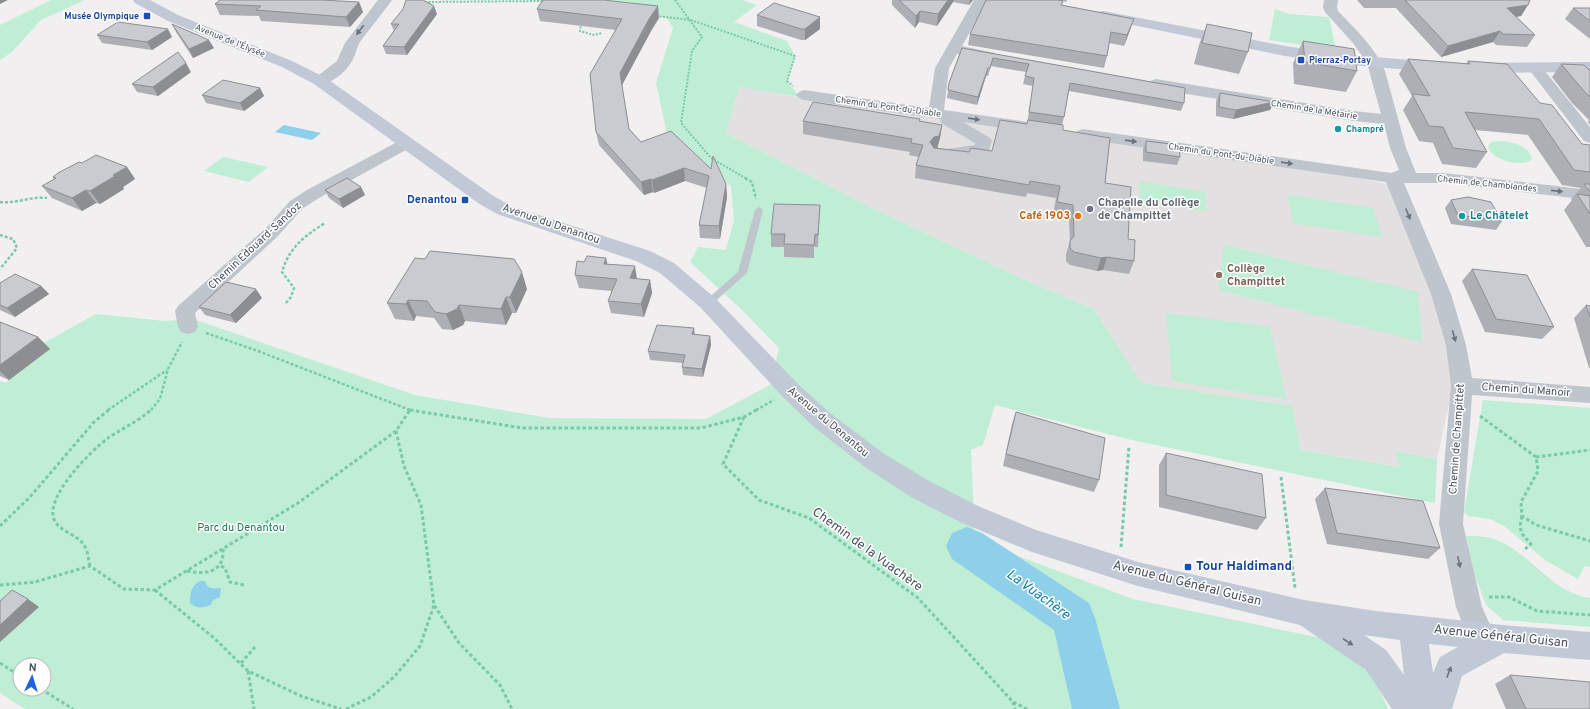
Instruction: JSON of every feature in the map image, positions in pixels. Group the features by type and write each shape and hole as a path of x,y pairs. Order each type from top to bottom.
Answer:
{"main road":[{"name":"Avenue de l'Élysée","path":"140,0 173,18 287,64 320,81"},
{"path":"1089,12 1339,60 1445,68"},
{"path":"1468,68 1590,67"},
{"name":"Avenue du Denantou","path":"320,81 485,199 504,210 642,256 667,268 708,304 790,391 822,420 874,460 920,489 969,514"},
{"name":"Avenue du Général Guisan","path":"969,514 1032,540 1138,574 1300,602 1376,624 1412,628"},
{"path":"1300,602 1376,660 1410,709"},
{"path":"1412,628 1424,709"},
{"name":"Avenue Général Guisan","path":"1412,628 1590,646"},
{"path":"1437,709 1450,666 1491,637"}],"street":[{"path":"320,81 344,63 352,43 385,0"},
{"path":"938,154 982,149 984,141 936,114 942,68 981,0"},
{"path":"1331,0 1330,7 1332,12 1375,63 1392,120 1398,148 1408,172 1393,178"},
{"path":"953,49 1004,58"},
{"path":"1535,68 1590,138"},
{"name":"Chemin de la Métairie","path":"1142,82 1354,116 1392,120"},
{"name":"Chemin du Pont-du-Diable","path":"804,94 936,114 1043,128"},
{"name":"Chemin du Pont-du-Diable","path":"1065,132 1393,178"},
{"name":"Chemin Edouard-Sandoz","path":"188,327 185,311 272,232 296,205 313,194 407,143"},
{"name":"Chemin de Chamblandes","path":"1393,178 1444,178 1590,195"},
{"name":"Chemin de Champittet","path":"1393,178 1442,294 1456,344 1461,396 1451,524 1469,607 1491,637"},
{"name":"Chemin du Manoir","path":"1461,396 1590,395"}],"lane":[{"path":"708,304 742,273 759,210"}],"path":[{"path":"675,0 702,37 692,51 681,123 710,158 752,182 759,210"},
{"path":"425,2 549,1"},
{"path":"653,16 691,20 795,56 787,81 804,94"},
{"path":"581,20 580,31 594,35 602,33"},
{"path":"0,202 8,204 32,196 47,198"},
{"path":"286,303 291,297 294,288 282,272 285,259 296,243 306,234 325,223"},
{"path":"0,235 13,239 17,248 0,268"},
{"path":"410,410 396,431 298,504 155,590 124,589 90,566 83,543 58,524 52,516 53,508 67,481 84,461 108,439 156,405 162,394 168,370 188,327 258,351 410,410 522,428 701,428 744,417 790,391"},
{"path":"0,526 30,497 94,422 117,403 168,370"},
{"path":"1461,396 1490,422 1536,457 1538,471 1521,502 1522,516 1519,527 1522,534 1531,544 1523,551"},
{"name":"Chemin de la Vuachère","path":"744,417 723,464 759,500 809,518 918,598 1013,702 1027,709"},
{"path":"396,431 404,466 421,505 434,605 459,643 500,685 512,709"},
{"path":"1121,548 1129,446"},
{"path":"1536,457 1590,450"},
{"path":"1281,477 1300,602"},
{"path":"1522,516 1536,525 1590,541"},
{"path":"187,570 202,573 221,566 225,556 223,548"},
{"path":"0,585 18,586 53,579 90,566"},
{"path":"221,566 225,568 230,582 244,585"},
{"path":"155,590 214,638 248,671 301,696 341,709"},
{"path":"1484,597 1509,597 1537,611 1590,615"},
{"path":"346,709 371,697 394,677 420,646 434,605"},
{"path":"241,663 255,647"},
{"path":"0,663 12,671"},
{"path":"248,671 254,709"},
{"path":"52,696 72,709"},
{"path":"1013,702 1015,709"}],"shaded area":[{"name":"Collège Champittet","path":"739,87 1335,173 1387,184 1439,311 1454,381 1437,459 1395,451 1400,467 1300,450 1293,406 1141,383 1094,309 1034,284 876,210 726,133"}],"green space":[{"path":"51,0 85,0 41,20 12,52 0,60 0,25"},
{"name":"Parc du Denantou","path":"566,0 742,0 757,5 734,22 787,41 795,56 787,81 800,97 739,87 726,133 876,210 1034,284 1094,309 1141,383 1293,406 1300,450 1399,467 1395,451 1437,459 1435,503 1127,439 995,405 983,445 971,450 975,539 1133,599 1321,638 1372,672 1388,709 25,709 0,693 0,381 6,383 40,345 96,314 165,321 193,319 415,395 549,418 706,419 770,385 779,348 741,309 690,262 698,247 726,250 734,220 731,186 702,165 667,134 656,83 673,28 667,18"},
{"path":"1275,9 1289,14 1329,17 1336,50 1269,40"},
{"path":"1501,141 1515,143 1523,147 1532,158 1530,161 1519,163 1500,159 1491,152 1488,147 1491,142"},
{"path":"223,157 268,167 249,182 204,171"},
{"path":"1140,181 1205,192 1206,211 1139,201"},
{"path":"1288,195 1373,208 1382,237 1293,223"},
{"path":"1224,245 1418,292 1422,342 1218,290"},
{"path":"1166,313 1270,327 1286,399 1172,381"},
{"path":"1483,400 1590,408 1590,567 1584,566 1578,579 1545,560 1504,526 1490,519 1468,516 1464,512"},
{"path":"1466,536 1487,537 1495,539 1511,547 1564,589 1577,595 1590,598 1590,627 1503,620 1486,605 1474,573"}],"water":[{"path":"284,125 321,133 312,140 275,132"},
{"path":"201,581 205,581 207,586 211,588 221,588 220,597 213,600 211,605 205,607 195,606 190,603 193,587"}],"building":[{"path":"220,0 322,0 359,2 346,17 256,10 261,6 215,4"},
{"path":"406,0 423,0 434,6 404,47 383,46 399,24 391,24 403,9"},
{"path":"543,0 603,0 658,6 649,19 620,73 629,129 641,142 671,131 711,169 713,156 726,184 719,226 699,225 709,176 684,168 652,180 641,182 596,132 590,74 622,19 537,9"},
{"path":"899,0 948,0 938,14 920,11 916,16"},
{"path":"986,0 1058,0 1063,1 1061,5 1134,19 1127,35 1111,32 1107,56 970,34"},
{"path":"1405,0 1530,0 1528,5 1507,8 1535,35 1503,34 1500,31 1448,46"},
{"path":"774,3 820,17 805,29 801,29 757,15"},
{"path":"1573,8 1590,8 1590,21"},
{"path":"118,22 168,29 147,42 97,35"},
{"path":"172,24 209,40 189,49"},
{"path":"1207,24 1252,33 1248,52 1202,43"},
{"path":"1303,41 1354,49 1357,71 1305,62"},
{"path":"962,48 1185,88 1184,103 1070,83 1064,117 1029,112 1034,78 1025,76 1029,64 993,58 978,97 948,90 949,83"},
{"path":"178,52 186,63 153,87 132,84"},
{"path":"1408,59 1470,64 1468,61 1507,64 1540,103 1552,105 1582,144 1590,145 1590,172 1574,170 1539,119 1465,112 1487,152 1453,148 1443,127 1429,126 1412,94 1430,96"},
{"path":"1561,64 1584,65 1590,70 1590,97 1583,90"},
{"path":"223,80 260,88 240,103 202,95"},
{"path":"1220,93 1274,102 1236,110 1219,107"},
{"path":"813,102 920,119 919,121 942,125 939,136 934,137 930,142 934,148 969,152 971,148 992,151 1000,120 1027,124 1028,120 1063,125 1063,130 1110,138 1105,183 1131,187 1128,239 1135,240 1134,261 1107,257 1101,258 1074,252 1070,248 1070,241 1074,236 1073,205 1057,202 1060,186 1030,181 1029,185 916,165 923,145 911,143 912,139 803,121"},
{"path":"1146,141 1179,145 1180,157 1146,152"},
{"path":"96,155 127,167 90,191 86,190 72,198 42,186 56,178 53,177 58,173 79,162 82,163"},
{"path":"347,178 361,187 339,199 325,190"},
{"path":"1584,184 1590,184 1590,192"},
{"path":"1577,194 1590,196 1590,214"},
{"path":"1468,197 1491,202 1502,221 1458,215 1451,200"},
{"path":"774,204 820,205 818,235 815,234 814,245 784,244 785,234 771,234"},
{"path":"430,251 514,259 522,272 510,297 506,297 501,309 459,305 457,309 446,314 435,312 427,301 408,300 406,304 387,303 415,258 425,259"},
{"path":"587,256 606,258 604,264 635,266 630,278 650,280 641,304 608,301 617,279 575,275 577,261 584,262"},
{"path":"1472,269 1527,275 1554,327 1496,319"},
{"path":"15,274 41,286 7,308 0,305 0,283"},
{"path":"226,282 256,289 230,315 199,307"},
{"path":"1586,305 1590,306 1590,317"},
{"path":"0,322 38,337 0,365"},
{"path":"657,325 694,328 692,334 710,336 702,369 682,367 685,355 648,351"},
{"path":"1016,412 1105,438 1099,480 1006,454"},
{"path":"1166,453 1262,474 1266,518 1166,495"},
{"path":"1325,488 1423,501 1440,548 1337,533"},
{"path":"12,590 28,599 0,625 0,601"},
{"path":"1510,675 1590,682 1590,709 1526,709"}],"waterway":[{"name":"La Vuachère","path":"967,546 1073,618 1096,709"}],"place":[{"name":"Musée Olympique","path":"147,16"},
{"name":"Pierraz-Portay","path":"1301,60"},
{"name":"Champré","path":"1338,129"},
{"name":"Denantou","path":"465,200"},
{"name":"Chapelle du Collège de Champittet","path":"1090,209"},
{"name":"Café 1903","path":"1078,216"},
{"name":"Le Châtelet","path":"1462,216"},
{"name":"Collège Champittet","path":"1219,275"},
{"name":"Tour Haldimand","path":"1188,567"}]}
